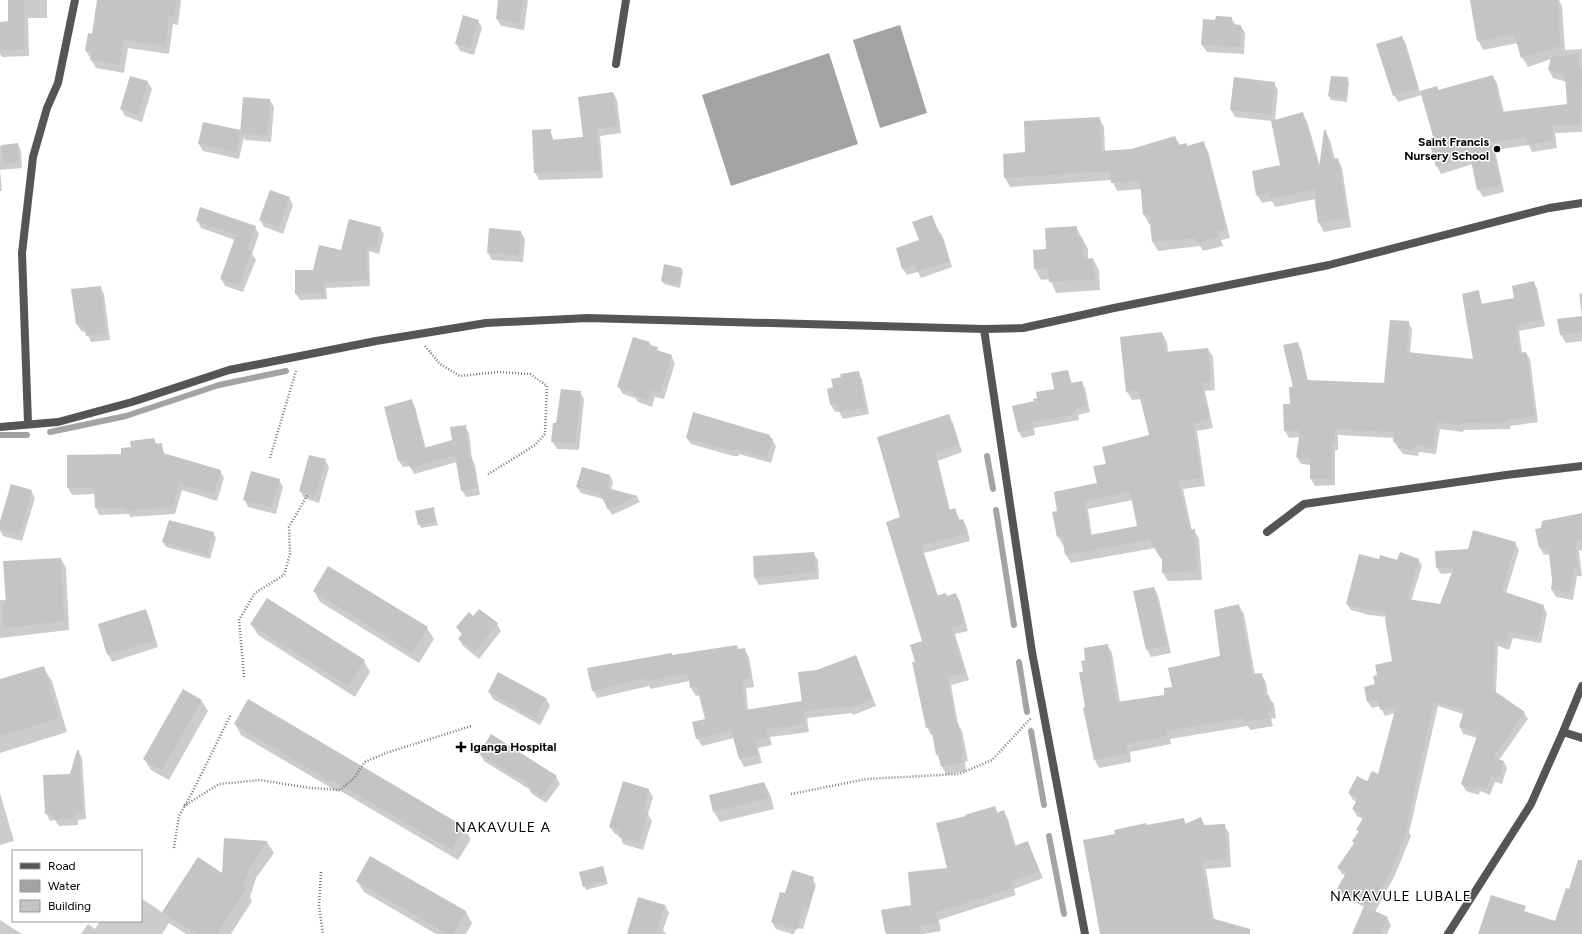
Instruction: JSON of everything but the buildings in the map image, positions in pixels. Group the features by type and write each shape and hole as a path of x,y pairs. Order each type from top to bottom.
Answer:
{"street":[{"path":"28,423 22,253 33,157 47,108 58,83 75,0"},
{"path":"616,64 626,0"},
{"path":"0,426 58,422 132,402 229,370 486,323 588,318 984,329 1023,328 1114,308 1329,265 1550,208 1582,203"},
{"path":"984,329 1041,705 1085,934"},
{"path":"1268,532 1304,504 1506,475 1582,466"},
{"path":"1448,934 1531,804 1564,732 1582,686"},
{"path":"1564,732 1582,738"}],"path":[{"path":"415,335 440,364 460,376 498,372 530,374 547,386 545,434 535,445 487,475"},
{"path":"270,458 301,356"},
{"path":"244,677 239,620 255,593 284,576 290,554 289,527 308,494"},
{"path":"792,794 866,779 959,774 992,760 1041,705"},
{"path":"174,848 179,816 192,794 231,714"},
{"path":"184,806 219,784 260,780 310,788 340,790 354,778 365,762 386,753 471,726"},
{"path":"321,872 319,906 323,934"}],"water":[{"path":"900,25 927,113 880,128 853,40"},
{"path":"829,53 858,144 731,186 702,95"}],"waterway":[{"path":"50,432 126,416 219,385 286,371"},
{"path":"0,435 27,435"},
{"path":"987,456 993,489"},
{"path":"996,510 1014,625"},
{"path":"1019,662 1027,712"},
{"path":"1031,731 1044,805"},
{"path":"1049,836 1064,914"}],"place":[{"name":"Saint Francis Nursery School","path":"1497,149"},
{"name":"Iganga Hospital","path":"461,747"}],"district":[{"name":"NAKAVULE A","path":"503,827"},
{"name":"NAKAVULE LUBALE","path":"1401,896"}]}
